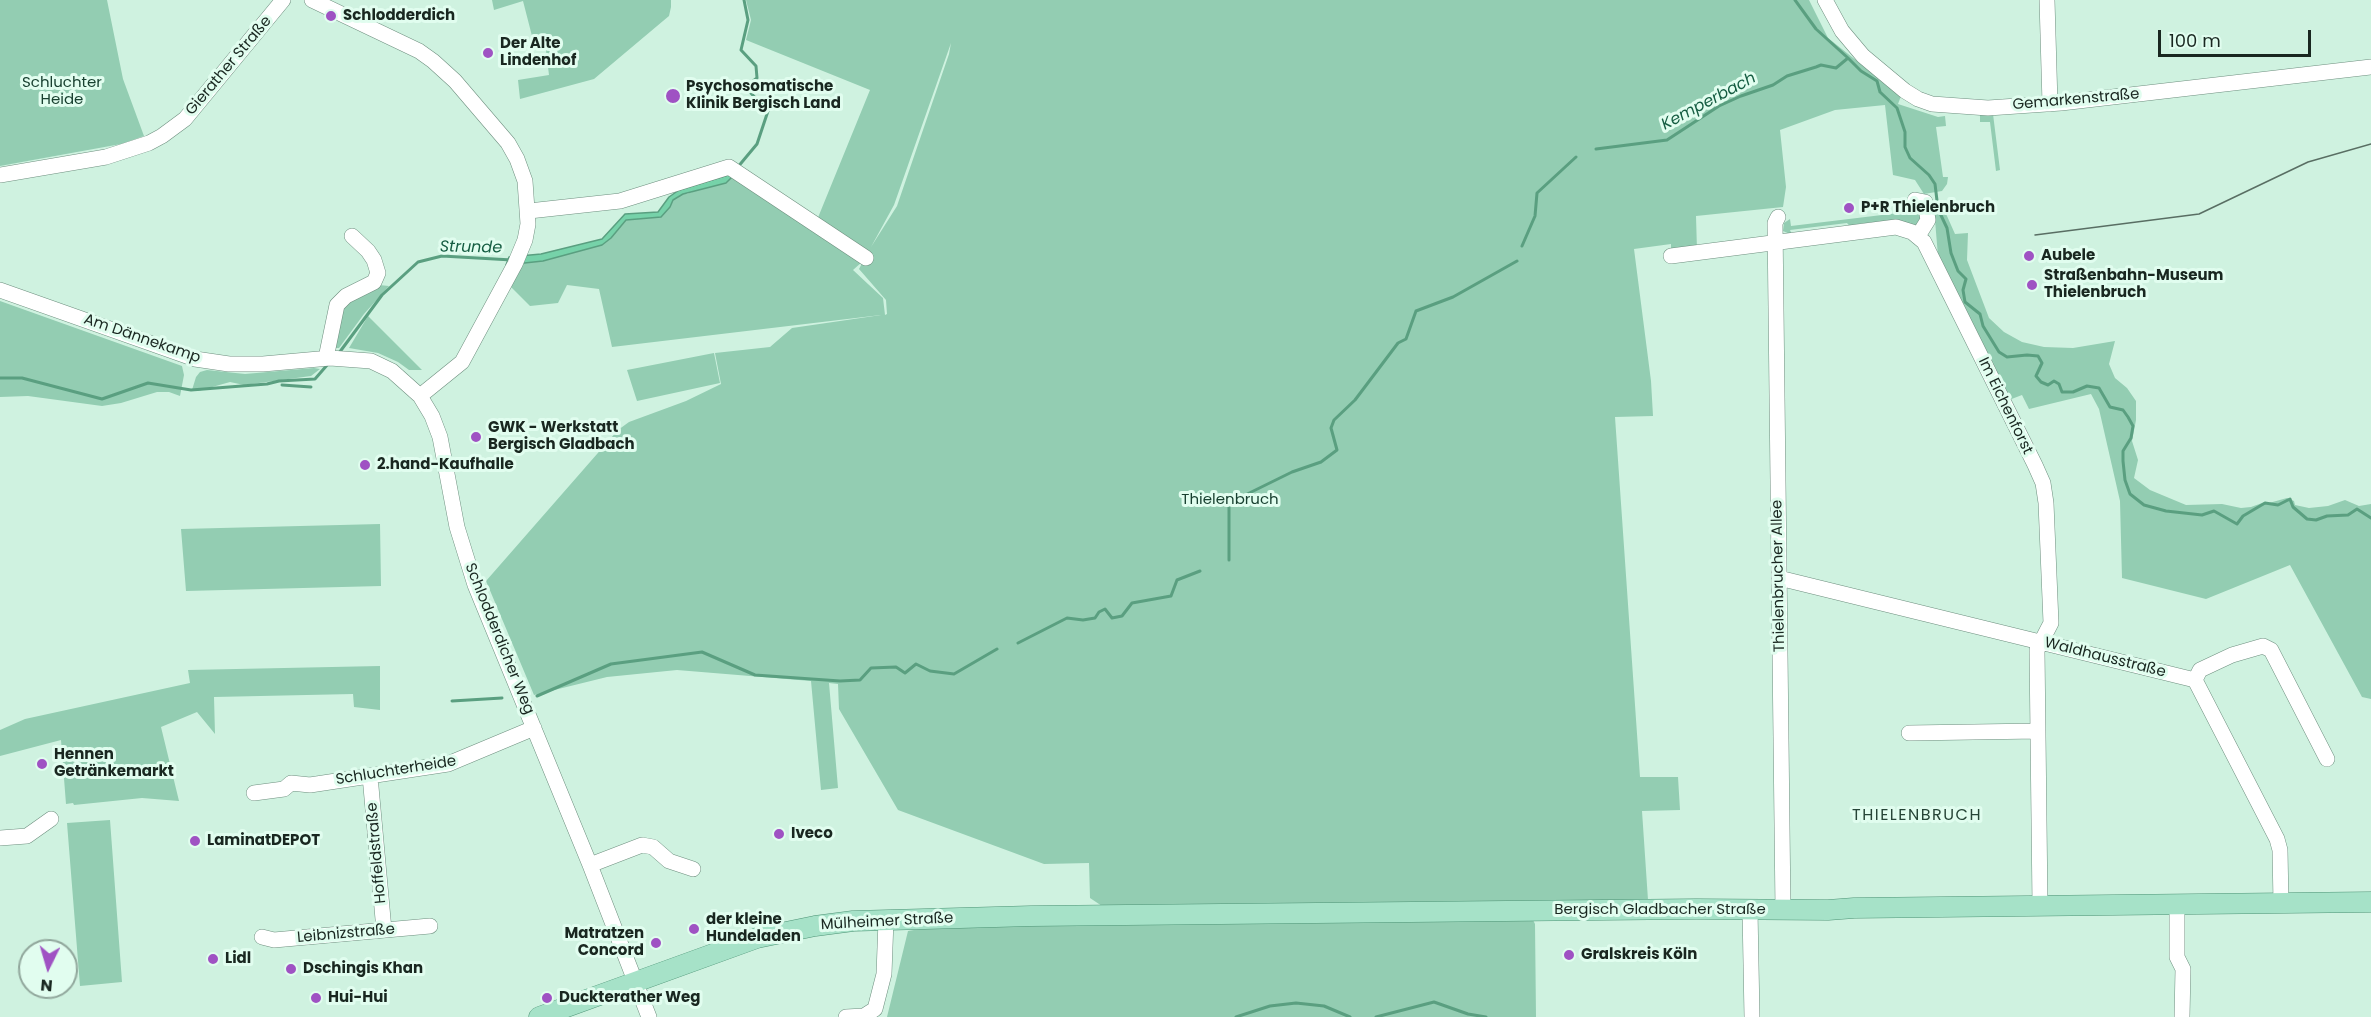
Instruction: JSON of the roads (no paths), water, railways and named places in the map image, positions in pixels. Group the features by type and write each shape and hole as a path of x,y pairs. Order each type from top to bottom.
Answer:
{"main road":[{"name":"Bergisch Gladbacher Straße","path":"1142,915 2371,902"},
{"name":"Mülheimer Straße","path":"539,1017 744,943 781,932 815,926 886,920 1142,915"}],"street":[{"name":"Gierather Straße","path":"0,175 105,157 149,143 162,136 185,119 283,0"},
{"path":"312,0 419,51 455,81 495,127 512,151 525,181 529,211 525,240 517,259 462,362 420,396"},
{"name":"Gemarkenstraße","path":"1825,0 1842,31 1858,50 1905,91 1932,104 1976,108 2050,104 2371,67"},
{"path":"2047,0 2050,104"},
{"path":"529,211 620,201 725,167 735,170 866,258"},
{"path":"1671,256 1896,227 1918,236 1925,228 1928,213 1925,202 1915,200"},
{"name":"Thielenbrucher Allee","path":"1779,217 1775,223 1775,241 1783,910"},
{"path":"333,358 339,300 374,282 378,273 368,251 352,236"},
{"name":"Im Eichenforst","path":"1918,236 1924,242 2043,483 2046,503 2050,622 2037,650 2040,905"},
{"name":"Am Dännekamp","path":"0,290 195,358 229,364 263,364 333,358 371,361 392,371 420,396"},
{"name":"Schlodderdicher Weg","path":"420,396 432,416 440,437 457,527 475,585 636,982"},
{"name":"Waldhausstraße","path":"1779,578 2195,681"},
{"path":"2280,903 2280,850 2277,839 2195,681 2200,670 2232,655 2263,646 2271,650 2327,759"},
{"name":"Schluchterheide","path":"254,793 284,789 291,783 310,785 448,764 534,728"},
{"path":"1909,733 2038,731"},
{"name":"Hoffeldstraße","path":"370,776 384,930"},
{"path":"0,838 27,836 51,819"},
{"path":"590,865 642,845 653,847 669,861 693,869"},
{"path":"2177,904 2177,957 2183,969 2182,1017"},
{"path":"1750,910 1752,1017"},
{"path":"846,1017 864,1016 875,1009 884,974 886,920"},
{"name":"Leibnizstraße","path":"262,937 274,940 430,926"},
{"path":"636,982 649,1017"}],"waterway":[{"name":"Strunde","path":"737,168 757,144 768,111 745,87 757,78 756,66 741,50 748,20 744,0"},
{"path":"1795,0 1816,29 1848,58"},
{"name":"Kemperbach","path":"1596,149 1667,140 1719,106 1741,96 1773,85 1787,76 1821,65 1836,68 1848,58 1861,71 1877,81 1880,92 1897,108 1905,132 1905,147 1910,158 1929,175 1935,184 1938,209 1947,228 1951,253 1958,271 1966,279 1963,290 1965,302 1980,314 1983,326 1999,352 2007,357 2038,356 2042,363 2036,376 2041,382 2048,385 2054,381 2059,384 2062,392 2073,392 2087,386 2099,388 2110,407 2123,410 2128,417 2133,426 2131,438 2123,451 2123,461 2125,480 2130,494 2144,505 2166,511 2202,515 2214,511 2237,524 2243,516 2265,503 2278,505 2290,499 2293,507 2307,519 2316,520 2327,516 2348,515 2357,509 2371,518"},
{"name":"Kemperbach","path":"1522,246 1535,216 1537,193 1576,157"},
{"name":"Strunde","path":"339,353 382,295 418,262 442,256 512,260"},
{"name":"Kemperbach","path":"1229,560 1229,503 1292,472 1321,462 1337,450 1331,428 1334,420 1355,400 1398,343 1406,339 1416,311 1453,297 1517,261"},
{"name":"Strunde","path":"0,378 22,378 102,399 148,383 191,390 315,379 328,364"},
{"path":"282,385 311,387"},
{"name":"Kemperbach","path":"1018,643 1067,618 1083,620 1095,618 1105,609 1112,618 1122,616 1132,603 1171,596 1177,580 1200,571"},
{"name":"Kemperbach","path":"537,696 611,664 702,652 755,675 840,681 860,680 871,668 896,667 905,673 916,664 930,671 954,674 997,649"},
{"name":"Kemperbach","path":"452,701 502,698"},
{"path":"1376,1017 1434,1002 1468,1014 1486,1017"},
{"path":"1236,1017 1270,1006 1296,1003 1324,1006 1350,1017"}],"tram line":[{"path":"2035,235 2199,214 2308,162 2371,144"}],"place":[{"name":"Schlodderdich","path":"331,16"},
{"name":"Der Alte Lindenhof","path":"488,53"},
{"name":"Psychosomatische Klinik Bergisch Land","path":"673,96"},
{"name":"P+R Thielenbruch","path":"1849,208"},
{"name":"Aubele","path":"2029,256"},
{"name":"Straßenbahn-Museum Thielenbruch","path":"2032,285"},
{"name":"GWK - Werkstatt Bergisch Gladbach","path":"476,437"},
{"name":"2.hand-Kaufhalle","path":"365,465"},
{"name":"Hennen Getränkemarkt","path":"42,764"},
{"name":"Iveco","path":"779,834"},
{"name":"LaminatDEPOT","path":"195,841"},
{"name":"der kleine Hundeladen","path":"694,929"},
{"name":"Matratzen Concord","path":"656,943"},
{"name":"Gralskreis Köln","path":"1569,955"},
{"name":"Lidl","path":"213,959"},
{"name":"Dschingis Khan","path":"291,969"},
{"name":"Hui-Hui","path":"316,998"},
{"name":"Duckterather Weg","path":"547,998"}],"district":[{"name":"THIELENBRUCH","path":"1917,816"}],"park label":[{"name":"Schluchter Heide","path":"62,92"},
{"name":"Thielenbruch","path":"1230,500"}]}
